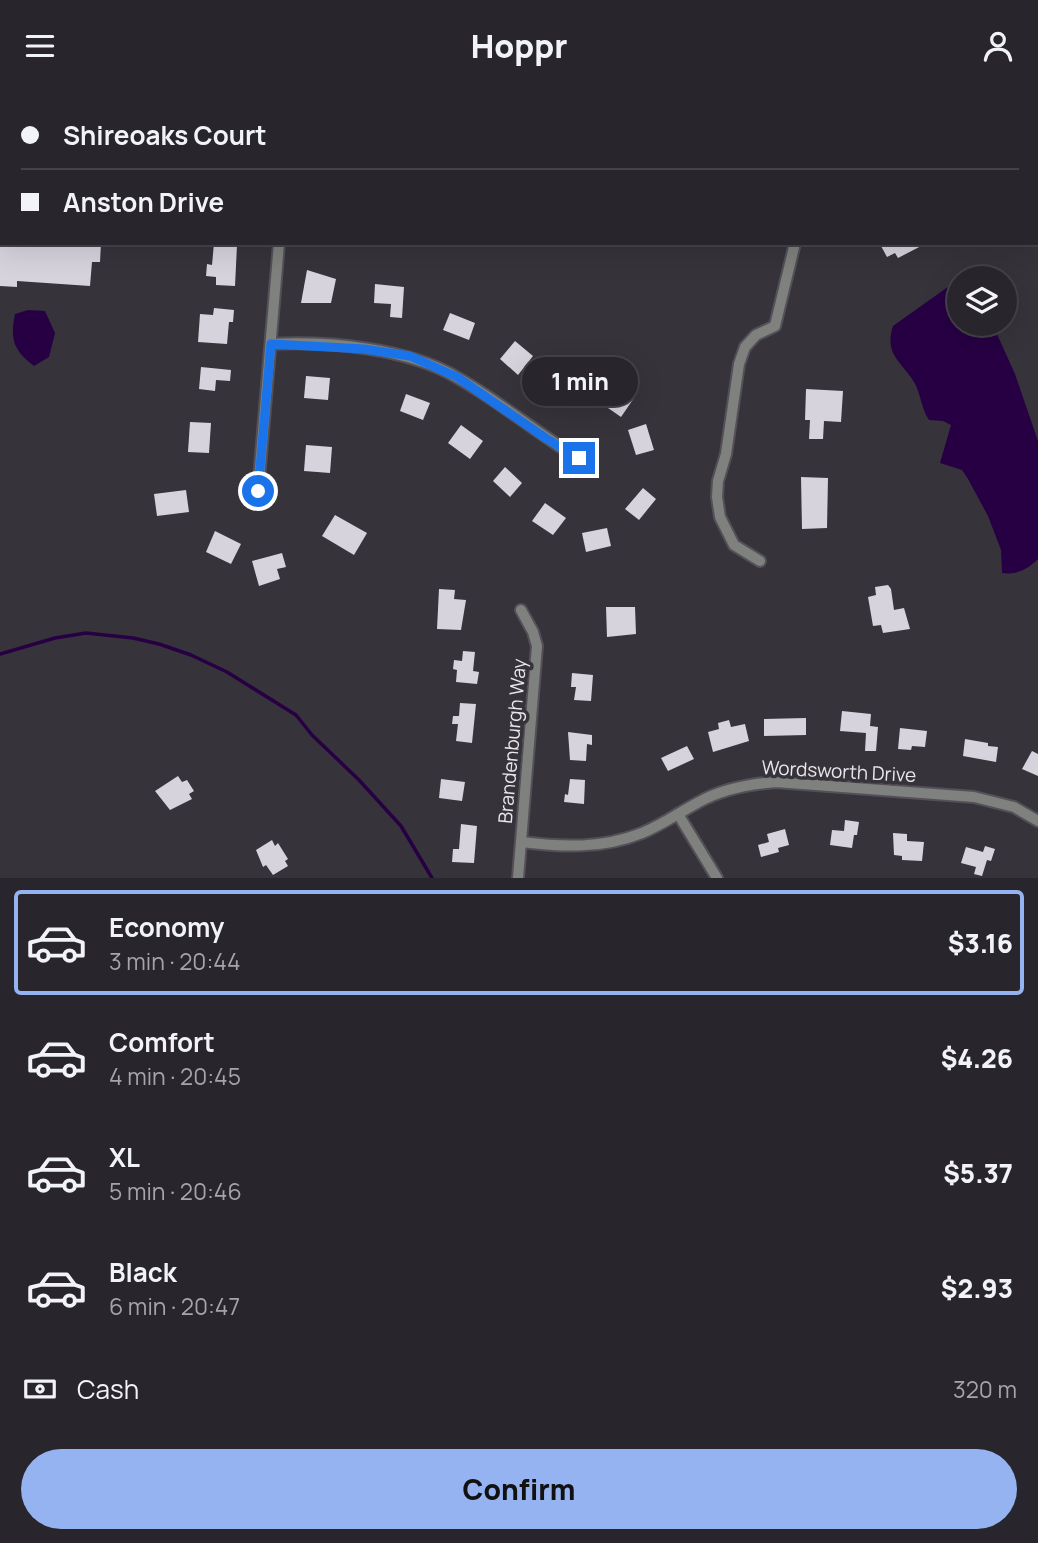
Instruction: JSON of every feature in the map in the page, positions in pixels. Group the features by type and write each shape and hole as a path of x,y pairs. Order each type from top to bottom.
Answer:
{"street":[{"path":"258,491 279,245"},
{"path":"760,561 734,545 720,517 718,481 726,454 739,365 745,347 756,335 775,326 794,245"},
{"path":"271,344 364,349 410,356 457,377 579,458"},
{"name":"Brandenburgh Way","path":"518,878 537,646 521,610"},
{"name":"Wordsworth Drive","path":"521,842 566,847 605,844 643,833 701,800 726,790 776,782 974,797 1014,807 1038,821"},
{"path":"678,814 717,878"}],"shaded area":[{"path":"947,288 947,336 998,336 1015,374 1038,441 1038,559 1026,568 1013,573 1002,573 1001,550 988,516 968,479 962,470 940,463 951,425 943,421 929,420 916,387 892,351 893,326"},
{"path":"28,310 45,311 55,333 49,357 34,366 21,355 13,337 15,314"}],"building":[{"path":"0,245 101,245 100,262 92,262 90,286 17,281 17,287 0,286"},
{"path":"214,245 237,245 235,286 216,285 216,277 206,276 207,264 212,265"},
{"path":"923,245 898,258 895,253 887,257 881,246"},
{"path":"307,270 336,279 331,303 301,303"},
{"path":"375,284 404,287 402,318 390,317 391,304 374,303"},
{"path":"214,308 234,310 233,322 229,322 227,344 198,342 200,314 213,315"},
{"path":"450,313 475,323 469,340 443,330"},
{"path":"515,341 533,356 518,375 500,359"},
{"path":"201,367 231,370 230,381 216,380 215,391 199,389"},
{"path":"557,371 577,384 564,404 544,390"},
{"path":"306,376 330,378 328,400 304,398"},
{"path":"611,382 634,398 621,417 598,401"},
{"path":"806,389 843,391 841,422 824,421 823,439 809,439 810,420 805,420"},
{"path":"406,394 430,403 423,420 400,411"},
{"path":"190,422 211,423 209,453 188,452"},
{"path":"646,424 654,450 636,455 628,430"},
{"path":"461,425 483,441 470,459 448,443"},
{"path":"306,445 332,447 330,473 304,471"},
{"path":"505,467 522,483 510,497 493,481"},
{"path":"801,477 828,478 827,528 802,529"},
{"path":"643,488 656,499 639,520 625,509"},
{"path":"186,490 189,512 157,516 154,494"},
{"path":"545,503 566,518 553,535 532,521"},
{"path":"335,515 367,533 354,555 322,536"},
{"path":"607,528 611,546 586,552 582,533"},
{"path":"215,531 241,544 231,564 206,552"},
{"path":"282,553 286,567 277,569 280,579 259,586 252,561"},
{"path":"888,585 894,610 904,608 910,629 883,633 881,625 873,626 868,597 876,595 875,587"},
{"path":"439,589 455,590 454,599 466,600 461,630 437,629"},
{"path":"606,607 635,607 636,634 607,637"},
{"path":"463,651 475,652 473,671 479,672 477,684 456,682 454,660 462,661"},
{"path":"572,673 593,675 591,701 574,700 576,687 571,687"},
{"path":"460,703 476,704 472,743 456,741 458,724 452,724 453,716 459,716"},
{"path":"842,711 871,714 870,726 878,727 876,751 865,751 866,733 840,731"},
{"path":"806,718 806,735 764,736 764,719"},
{"path":"729,720 731,727 745,724 749,741 713,752 708,732 719,729 718,723"},
{"path":"900,728 927,731 925,747 898,749"},
{"path":"568,732 592,735 592,745 587,744 586,761 570,760"},
{"path":"965,739 998,747 996,762 963,756"},
{"path":"687,746 694,759 668,771 661,758"},
{"path":"1032,751 1038,754 1038,776 1022,769"},
{"path":"178,776 182,782 187,780 194,791 189,794 192,799 170,810 155,791"},
{"path":"441,779 465,782 462,801 439,798"},
{"path":"570,779 585,780 584,804 564,802 565,794 568,795"},
{"path":"845,820 859,822 852,848 830,845 832,830 844,831"},
{"path":"461,824 477,826 474,863 452,862 453,849 459,849"},
{"path":"785,829 789,845 778,848 779,852 761,857 758,845 769,842 767,834"},
{"path":"893,833 907,834 907,841 924,842 922,861 902,860 902,856 894,855"},
{"path":"272,840 275,846 278,843 288,859 285,861 288,866 273,875 266,865 263,867 256,850"},
{"path":"985,846 995,849 991,861 987,860 982,876 974,874 976,867 961,863 966,847 983,852"}],"waterway":[{"path":"0,654 55,638 86,633 159,644 227,672 296,715 312,735 359,780 401,826 432,878"}],"route":[{"path":"258,491 271,344 364,349 410,356 457,377 579,458"}]}
